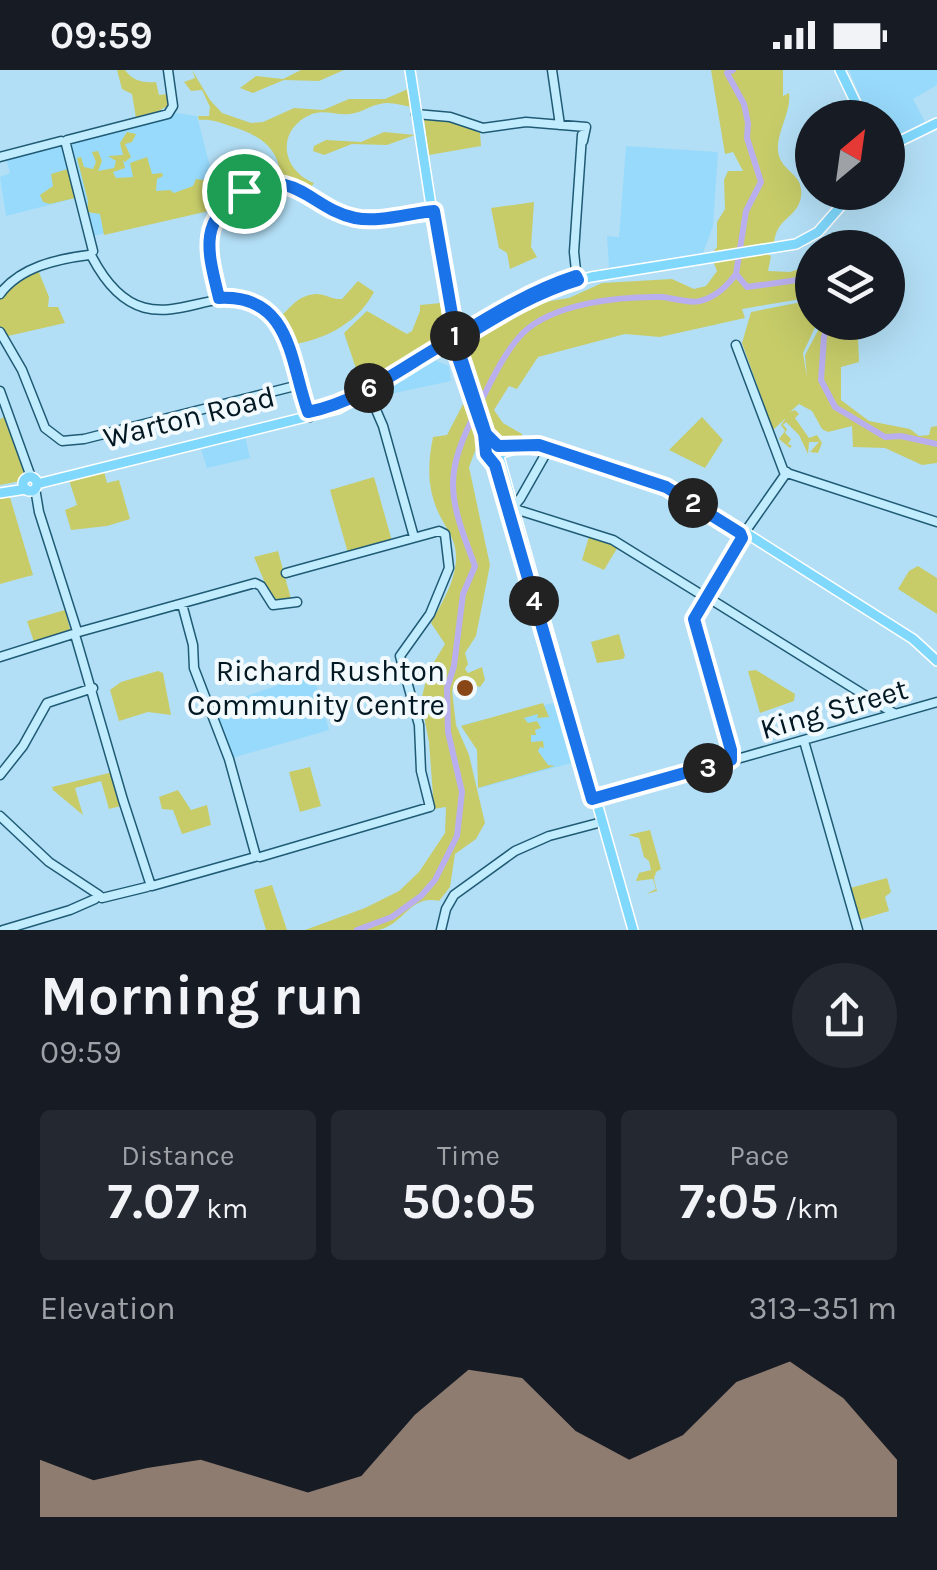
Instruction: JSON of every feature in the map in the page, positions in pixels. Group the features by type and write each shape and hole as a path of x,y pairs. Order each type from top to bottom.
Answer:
{"main road":[{"path":"412,70 428,163 431,214 452,316 452,351 474,400"},
{"path":"843,70 858,100"},
{"path":"421,115 426,185 454,340 495,451 631,930"},
{"path":"905,138 937,121"},
{"path":"905,135 937,121"},
{"path":"426,185 428,163"},
{"path":"454,340 533,292 578,275 790,246 810,237 836,210"},
{"path":"454,340 535,294 578,275"},
{"path":"444,296 446,284"},
{"path":"489,317 500,315"},
{"name":"Warton Road","path":"378,387 440,344 454,340"},
{"name":"Warton Road","path":"0,491 338,409 454,340"},
{"name":"Warton Road","path":"218,437 254,433 307,415"},
{"path":"495,451 549,450 666,487 913,640 937,661"}],"street":[{"path":"0,158 164,116 174,106 168,70"},
{"path":"552,70 560,125"},
{"path":"421,115 450,117 482,128 526,122 584,127 578,275"},
{"path":"65,143 90,254 109,287 123,300 142,308 167,310 219,298 254,304 274,318 286,336 307,415"},
{"path":"219,298 208,255 209,235 224,206 251,188 267,184 293,186 354,218 431,214"},
{"path":"0,294 9,282 34,268 90,254"},
{"path":"0,332 22,370 45,428 62,441 299,385"},
{"path":"736,345 786,472 937,522"},
{"path":"378,387 414,538"},
{"path":"0,393 89,674 150,886"},
{"path":"549,450 515,507 613,540 698,592"},
{"path":"734,759 694,618 786,472"},
{"path":"3,930 70,910 97,897 127,894 430,807 421,771 420,730 400,660 403,647 430,614 449,568 442,531 286,574"},
{"path":"0,656 259,584 273,605 297,601"},
{"path":"707,597 891,713"},
{"path":"182,604 193,645 194,668 229,758 257,855"},
{"path":"0,775 23,746 47,703 91,690"},
{"name":"King Street","path":"596,800 937,702"},
{"path":"804,740 858,930"},
{"path":"0,816 52,864 97,897"},
{"path":"441,930 449,902 486,871 534,841 598,822"}],"shaded area":[{"path":"849,70 937,70 937,85 913,99 925,122 905,132 905,100 862,100"},
{"path":"176,113 197,116 219,202 211,209 93,236 69,145"},
{"path":"59,146 76,198 6,216 0,177 10,173 6,159"},
{"path":"626,146 718,152 713,226 703,253 609,268 607,236 619,237"},
{"path":"432,359 449,366 451,381 376,397 375,393"},
{"path":"245,436 250,458 207,468 200,446"},
{"path":"313,673 329,730 232,758 212,708"},
{"path":"561,701 579,761 480,788 481,754 462,725"}],"green space":[{"path":"117,70 125,70 139,80 156,82 159,95 168,94 169,105 136,118 132,94 122,89"},
{"path":"192,70 222,113 251,123 263,122 294,108 323,110 349,99 385,99 408,89 411,107 384,103 350,114 312,114 300,121 292,129 287,149 294,168 314,183 309,190 281,180 277,159 259,139 222,123 199,120 198,116 209,116 210,107 202,90 191,91 184,82 195,78"},
{"path":"301,70 344,70 319,81 284,80 253,93 240,88 256,76 283,79"},
{"path":"711,70 783,70 783,96 789,93 789,101 778,149 782,162 795,177 795,210 778,228 774,244 710,256 717,247 717,222 725,209 724,180 728,171 743,171 733,152 725,154"},
{"path":"426,118 458,122 480,133 481,146 429,155"},
{"path":"127,132 136,134 132,142 125,144 131,157 123,160 125,168 113,172 116,178 133,177 130,163 147,157 152,174 163,176 157,179 156,191 174,193 193,186 196,179 203,180 211,172 220,208 217,212 104,235 100,214 87,212 77,158 81,157 84,167 93,169 96,162 92,152 98,151 102,161 98,171 114,168 116,161 108,156 123,155 120,143"},
{"path":"384,132 415,135 387,145 352,144 324,155 313,151 314,146 326,140 361,142"},
{"path":"68,169 75,198 43,202 40,195 53,186 51,174"},
{"path":"534,202 531,247 537,257 510,269 507,253 499,248 491,208"},
{"path":"765,253 771,256 768,271 795,270 795,300 742,309 745,318 660,337 625,334 538,357 517,389 509,386 494,410 503,423 522,434 522,439 495,443 485,425 469,467 490,565 476,636 465,653 465,669 468,673 482,667 485,680 480,687 470,684 469,679 459,679 456,683 461,684 462,690 458,694 455,686 452,690 456,725 469,755 485,823 476,839 455,854 450,887 439,901 421,902 378,930 305,930 399,891 419,872 445,833 446,807 434,809 429,742 421,701 428,672 445,644 431,623 452,579 456,552 433,498 429,464 433,437 447,435 475,381 465,341 519,306 569,298 602,283 672,279 694,289 706,286 717,271 713,261"},
{"path":"38,270 49,297 48,307 58,307 65,323 8,336 0,326 0,297 20,276"},
{"path":"358,281 374,292 360,312 330,333 295,344 280,317 305,296 320,294 342,299"},
{"path":"441,303 445,337 404,365 362,386 344,333 367,311 407,334 412,331 420,305"},
{"path":"795,303 795,340 809,340 803,353 807,378 805,355 813,340 858,340 859,362 841,367 841,400 869,421 910,429 919,436 929,435 931,427 937,426 937,463 922,465 885,448 853,447 852,426 828,432 812,411 799,404 790,412 795,410 799,414 795,418 809,438 817,435 822,443 818,453 810,452 819,442 809,442 808,454 799,435 786,422 783,425 791,439 790,448 779,439 785,431 781,425 786,418 773,430 742,343 751,312"},
{"path":"6,416 24,474 21,481 0,485 0,419"},
{"path":"702,417 723,440 705,468 669,450"},
{"path":"104,471 107,483 119,480 130,519 71,530 65,510 77,505 69,480"},
{"path":"374,477 392,541 348,553 330,490"},
{"path":"9,494 33,575 0,584 0,497"},
{"path":"590,533 619,545 604,570 582,560"},
{"path":"278,551 291,599 274,604 254,557"},
{"path":"918,566 937,578 937,614 898,589 909,571"},
{"path":"65,610 68,634 34,642 27,621"},
{"path":"619,634 623,659 597,663 591,642"},
{"path":"756,670 795,694 794,701 760,713 748,671"},
{"path":"158,671 163,673 171,715 148,712 119,721 110,690 121,682"},
{"path":"543,703 549,717 537,718 538,714 524,718 528,723 537,721 541,728 531,735 531,742 543,741 544,748 538,751 548,765 555,766 478,788 477,750 461,726"},
{"path":"310,767 321,806 300,812 289,772"},
{"path":"113,772 121,806 109,809 101,781 75,788 83,815 52,787"},
{"path":"178,790 191,810 207,805 211,825 182,834 173,810 162,809 159,797"},
{"path":"650,830 661,869 654,879 657,891 646,894 656,889 653,879 636,881 639,873 651,870 649,861 639,838 628,835"},
{"path":"887,878 891,892 885,897 889,911 859,920 850,888"},
{"path":"272,885 287,930 266,930 254,890"}],"waterway":[{"path":"733,70 727,73 744,104 747,138 761,182 746,211 736,274 747,287 795,280"},
{"path":"357,930 392,917 421,896 435,880 457,836 462,792 448,732 447,688 454,666 463,594 475,566 459,520 453,484 459,449 498,368 523,333 552,315 589,303 628,298 700,301 721,290 736,274"},
{"path":"824,340 821,380 835,407 885,437 901,436 937,444"}],"place":[{"name":"Richard Rushton Community Centre","path":"465,688"}],"route":[{"path":"244,191 221,210 209,235 208,255 219,298 254,304 274,318 292,352 308,412 348,400 449,340 456,337 533,292 576,276 578,280 535,294 487,324 457,341 453,343 484,434 486,454 495,465 592,799 731,760 694,619 736,551 742,538 740,533 666,487 539,445 498,446 492,442 458,348 457,341 456,337 448,301 434,211 362,219 342,214 287,185 262,185 244,191"}]}
